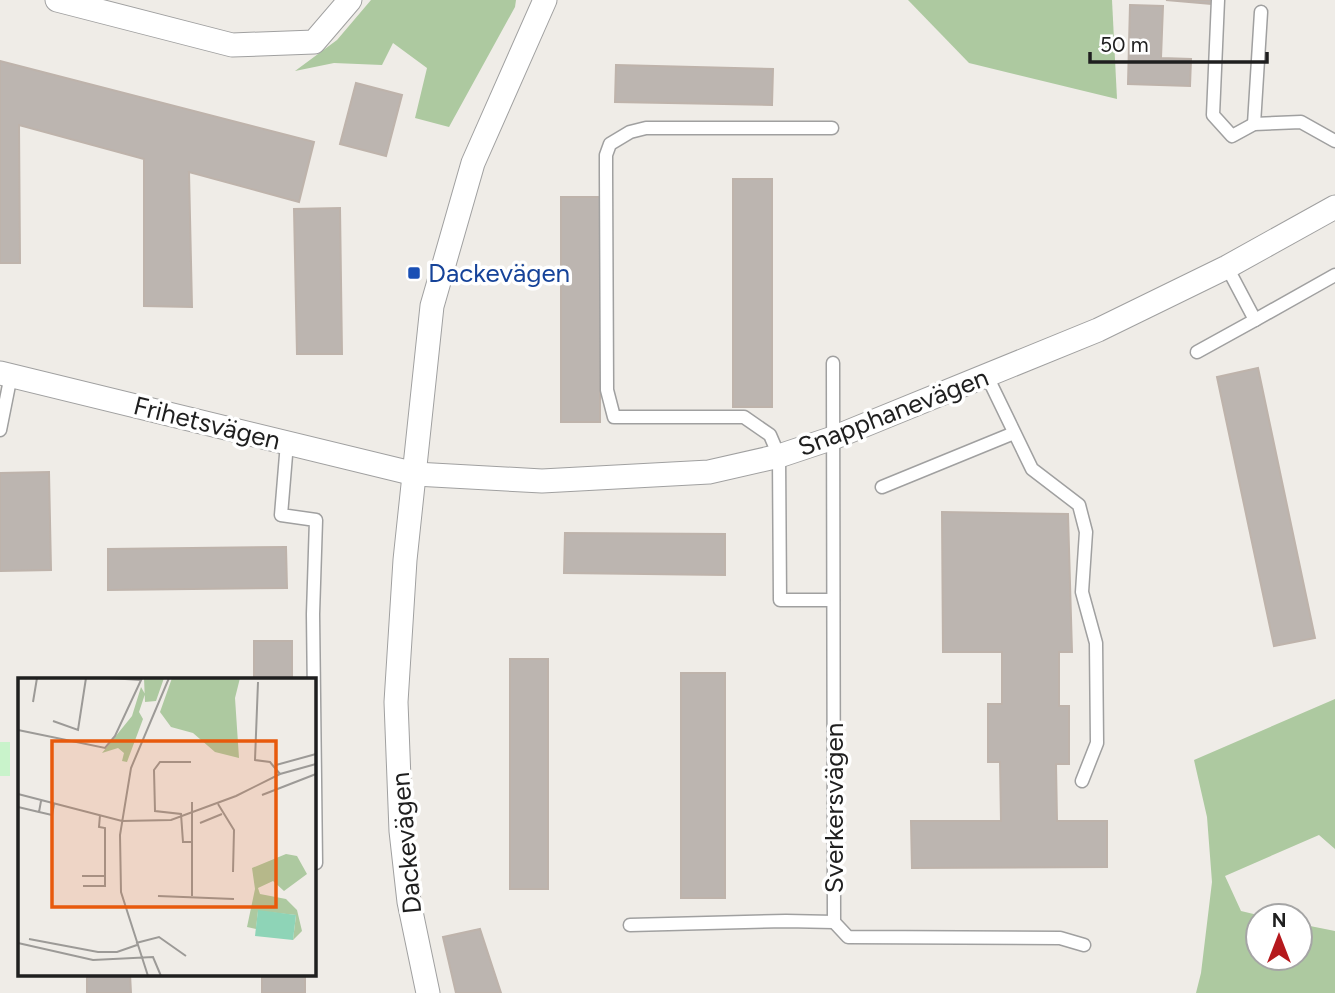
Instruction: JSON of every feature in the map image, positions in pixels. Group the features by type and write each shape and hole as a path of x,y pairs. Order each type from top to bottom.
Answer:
{"street":[{"path":"57,0 232,45 314,41 350,0"},
{"name":"Dackevägen","path":"428,993 409,902 401,831 396,702 405,560 432,306 472,163 545,0"},
{"name":"Snapphanevägen","path":"415,474 555,481 709,472 779,456 833,438 1098,330 1227,267 1335,207"},
{"name":"Frihetsvägen","path":"6,374 415,474"}],"lane":[{"path":"1219,0 1213,115 1233,136 1254,124 1301,122 1335,141"},
{"path":"1254,124 1261,12"},
{"path":"832,128 646,128 630,132 610,144 606,155 607,390 614,417 744,417 771,435 779,456 780,600 833,600"},
{"path":"1227,267 1255,320"},
{"path":"1197,352 1335,275"},
{"name":"Sverkersvägen","path":"833,363 834,922 848,937 1059,938 1084,945"},
{"path":"0,430 6,374"},
{"path":"987,376 1031,470 1079,505 1086,531 1082,592 1096,643 1097,743 1082,781"},
{"path":"882,487 1014,433"},
{"path":"287,443 281,515 316,520 313,678"},
{"path":"315,833 315,863"},
{"path":"630,925 834,922"}],"green space":[{"path":"371,0 516,0 515,7 449,127 415,118 427,68 393,43 382,65 334,63 295,71 337,40"},
{"path":"908,0 1112,0 1117,99 969,63"},
{"path":"1335,699 1335,849 1319,835 1225,876 1241,911 1244,912 1244,972 1314,972 1314,927 1335,931 1335,993 1196,993 1212,882 1207,817 1194,760"},
{"path":"0,742 10,742 10,776 0,776"}],"building":[{"path":"1166,0 1212,0 1211,4"},
{"path":"1130,5 1163,6 1161,58 1191,59 1190,86 1128,84"},
{"path":"0,61 314,142 299,202 189,172 192,307 144,306 144,159 19,125 20,263 0,263"},
{"path":"616,65 773,69 772,105 615,102"},
{"path":"356,83 402,95 386,156 340,144"},
{"path":"733,179 772,179 772,407 733,407"},
{"path":"561,197 600,197 600,422 561,422"},
{"path":"340,208 342,354 297,354 294,209"},
{"path":"1258,368 1315,638 1274,646 1217,377"},
{"path":"49,472 51,570 0,571 0,473"},
{"path":"942,512 1068,514 1072,652 1059,652 1059,706 1069,706 1069,764 1056,764 1057,821 1107,821 1107,867 912,868 911,821 1001,821 1000,762 988,762 988,704 1002,704 1002,652 943,652"},
{"path":"565,533 725,534 725,575 564,573"},
{"path":"286,547 287,588 108,590 108,549"},
{"path":"254,641 292,641 292,678 254,678"},
{"path":"510,659 548,659 548,889 510,889"},
{"path":"681,673 725,673 725,898 681,898"},
{"path":"480,929 501,993 456,993 443,937"},
{"path":"87,976 130,976 131,993 87,993"},
{"path":"262,976 305,976 305,993 262,993"}],"place":[{"name":"Dackevägen","path":"414,273"}]}
